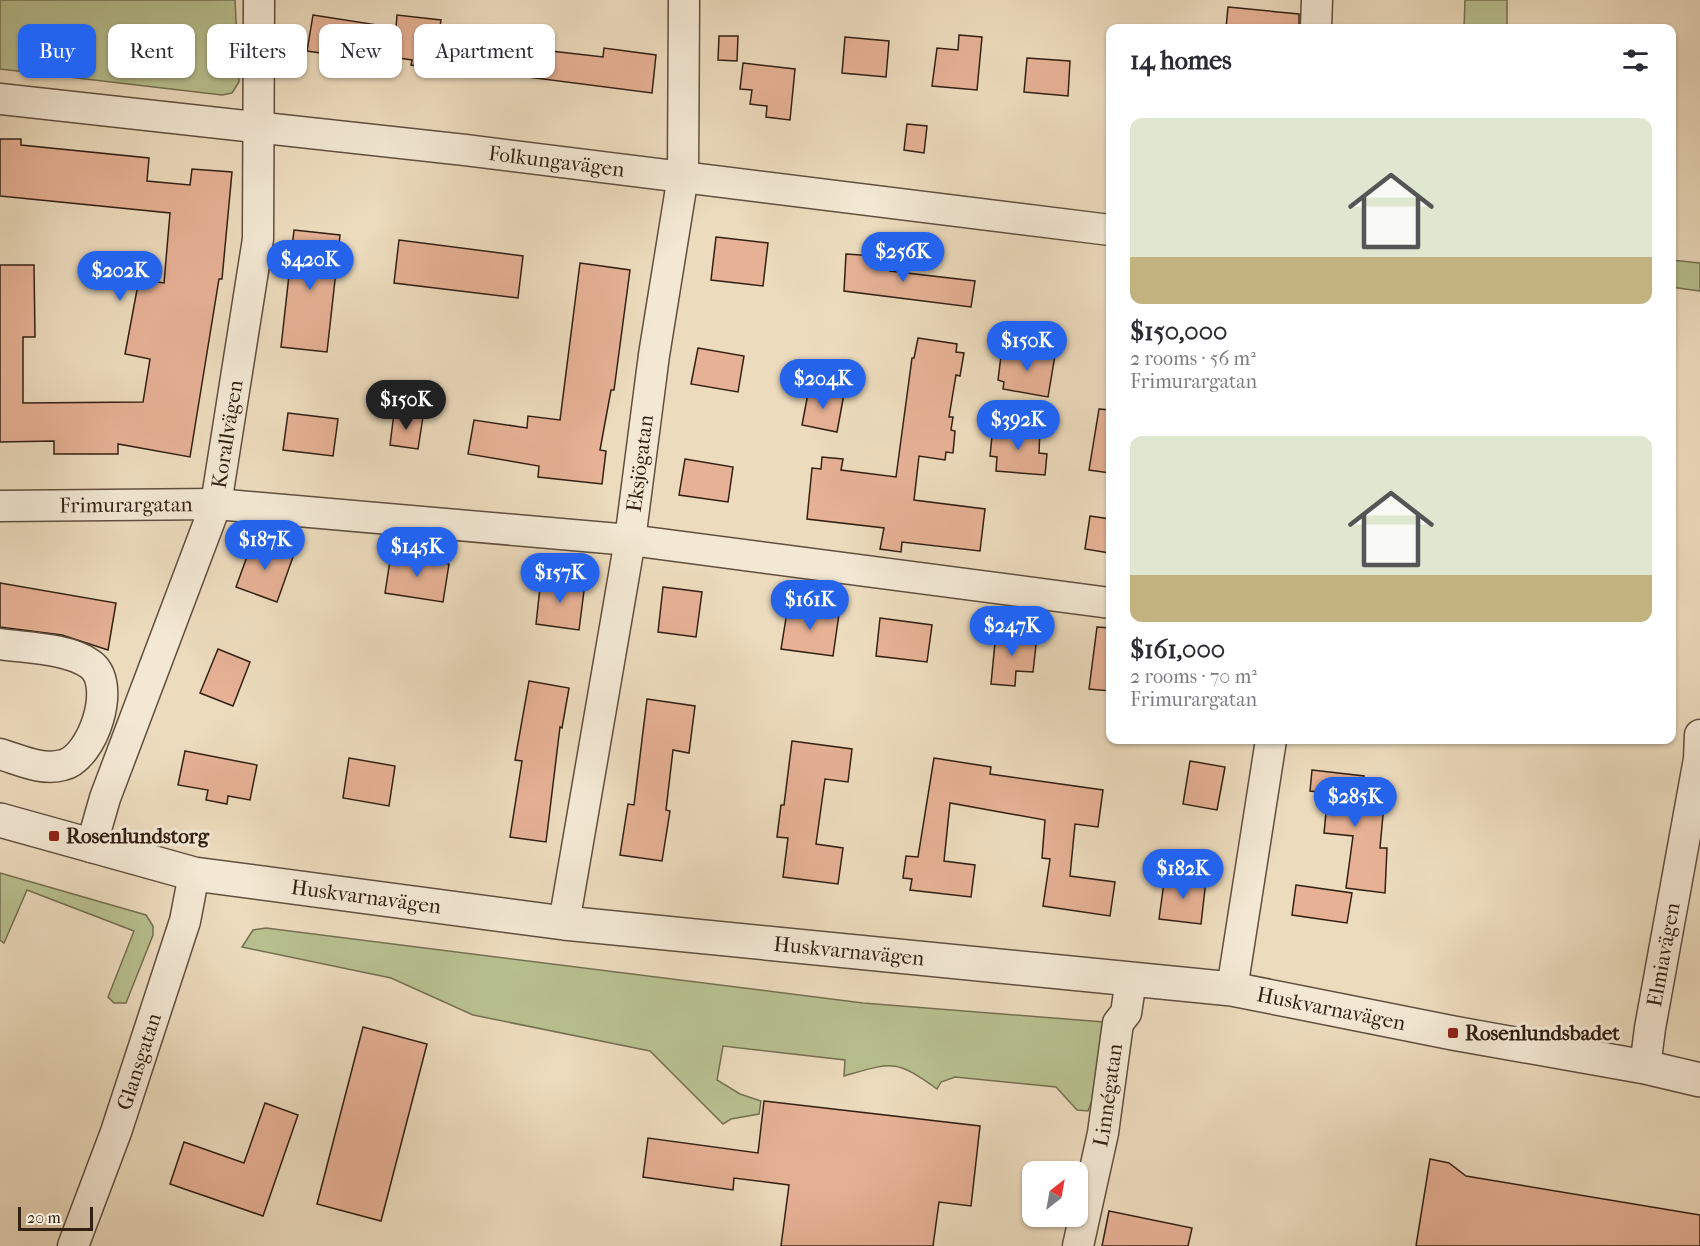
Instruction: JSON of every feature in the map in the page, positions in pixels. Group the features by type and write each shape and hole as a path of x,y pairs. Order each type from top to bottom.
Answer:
{"street":[{"name":"Korallvägen","path":"91,847 105,798 216,504 258,239 259,0"},
{"name":"Eksjögatan","path":"564,923 630,540 654,356 683,176 684,0"},
{"path":"1316,24 1317,0"},
{"name":"Folkungavägen","path":"0,99 258,126 683,176 1106,229"},
{"name":"Frimurargatan","path":"0,506 216,504 630,540 1106,602"},
{"path":"0,644 78,658 92,665 103,690 90,742 80,757 65,765 48,768 0,754"},
{"name":"Elmiavägen","path":"1646,1067 1650,1028 1698,759 1700,735"},
{"path":"1232,989 1270,744"},
{"name":"Huskvarnavägen","path":"0,820 194,874 564,923 1232,989 1453,1033 1646,1067 1700,1080"},
{"name":"Glansgatan","path":"73,1246 116,1132 185,921 194,874"},
{"name":"Linnégatan","path":"1078,1246 1102,1133 1118,1023 1126,1013 1131,980"}],"green space":[{"path":"0,0 235,0 236,24 207,24 207,78 239,78 239,82 232,93 222,95 77,78 96,78 96,24 18,24 18,71 0,69"},
{"path":"1465,0 1507,0 1507,24 1464,24"},
{"path":"1676,261 1700,263 1700,291 1676,288"},
{"path":"0,873 146,915 153,926 153,935 126,1003 114,1003 108,997 134,931 27,890 4,943 0,940"},
{"path":"266,928 863,1003 1104,1022 1093,1098 1088,1111 1077,1110 1056,1087 955,1077 941,1082 937,1089 912,1072 893,1066 873,1068 844,1076 845,1060 723,1046 717,1080 740,1094 761,1101 759,1114 731,1119 723,1124 650,1051 473,1015 391,978 242,947 253,930"}],"building":[{"path":"1228,7 1299,14 1299,24 1226,24"},
{"path":"313,15 370,24 319,24 319,53 307,51"},
{"path":"397,15 441,20 440,24 414,24 414,65 411,65 412,60 402,59 402,24 396,24"},
{"path":"959,35 982,37 977,90 932,86 937,48 958,50"},
{"path":"719,36 738,36 737,61 718,60"},
{"path":"845,37 889,41 886,77 842,73"},
{"path":"604,48 656,55 652,93 536,78 555,78 555,51 603,57"},
{"path":"1027,58 1070,61 1068,96 1024,92"},
{"path":"743,63 795,69 790,120 766,117 767,106 750,104 752,90 740,89"},
{"path":"907,124 927,126 924,153 904,150"},
{"path":"0,139 21,139 21,145 149,158 147,181 190,185 192,169 232,172 222,279 219,279 190,457 118,444 118,454 54,454 54,441 0,442 0,265 34,265 35,337 23,337 23,403 143,402 150,359 125,354 139,279 164,283 170,213 0,196"},
{"path":"294,230 340,235 327,352 281,347"},
{"path":"716,237 768,243 763,286 711,280"},
{"path":"399,240 523,256 518,298 394,283"},
{"path":"846,254 891,257 890,271 975,281 971,307 844,291"},
{"path":"580,263 630,270 614,390 611,390 600,450 606,451 602,484 538,477 539,466 468,454 474,420 527,428 528,416 560,420"},
{"path":"918,338 957,344 956,352 964,353 960,376 956,375 949,417 953,417 951,430 955,431 953,453 946,452 945,460 919,456 914,500 985,509 980,551 902,542 901,552 880,549 884,528 807,519 812,468 821,469 822,457 843,459 841,470 896,477 912,358 914,358"},
{"path":"1007,347 1055,355 1048,397 1003,389 1004,382 998,380 1001,356 1006,355"},
{"path":"698,348 744,356 738,392 691,384"},
{"path":"809,388 844,394 837,432 802,425"},
{"path":"1099,409 1106,410 1106,472 1089,470"},
{"path":"288,413 338,419 333,456 283,450"},
{"path":"394,413 423,417 418,449 390,445"},
{"path":"999,426 1040,430 1039,453 1047,454 1045,475 996,471 997,457 990,456 992,436 998,436"},
{"path":"685,459 733,467 728,502 679,495"},
{"path":"1090,516 1106,518 1106,552 1085,549"},
{"path":"253,540 294,554 277,602 236,587"},
{"path":"391,554 449,564 443,602 385,593"},
{"path":"541,578 585,583 579,630 536,624"},
{"path":"0,583 116,603 108,650 62,635 0,627"},
{"path":"663,587 702,592 696,637 658,632"},
{"path":"788,606 839,614 833,656 781,649"},
{"path":"880,618 932,625 927,662 876,656"},
{"path":"1097,627 1106,628 1106,691 1089,689"},
{"path":"996,632 1037,636 1033,672 1016,671 1015,686 991,684"},
{"path":"218,649 250,662 233,706 200,693"},
{"path":"529,681 569,688 562,728 560,727 546,842 510,837 522,761 515,760"},
{"path":"647,699 695,706 689,753 673,750 666,810 670,811 662,861 620,855 628,804 634,805"},
{"path":"792,741 852,749 848,782 825,779 816,844 843,848 838,884 783,877 788,838 777,837 781,805 784,805"},
{"path":"185,751 257,765 250,800 228,796 227,804 206,800 208,790 178,785"},
{"path":"349,758 395,766 389,806 343,798"},
{"path":"934,758 991,767 990,774 1103,790 1098,827 1075,824 1070,876 1115,882 1110,916 1043,906 1050,859 1042,858 1045,820 950,803 944,861 975,865 971,897 910,890 912,879 903,878 906,856 918,857"},
{"path":"1190,761 1225,767 1217,810 1183,804"},
{"path":"1312,770 1364,776 1361,802 1384,804 1380,848 1387,848 1385,893 1346,888 1353,836 1324,833 1328,793 1310,791"},
{"path":"1165,875 1206,880 1201,924 1159,919"},
{"path":"1296,885 1352,893 1347,923 1292,915"},
{"path":"363,1027 427,1044 381,1221 317,1204"},
{"path":"764,1101 980,1126 971,1206 939,1202 933,1246 781,1246 789,1185 734,1178 733,1190 643,1177 648,1138 758,1153"},
{"path":"265,1103 298,1115 263,1216 170,1184 184,1142 244,1163"},
{"path":"1430,1159 1449,1163 1466,1176 1700,1215 1700,1246 1416,1246"},
{"path":"1109,1211 1192,1228 1188,1246 1102,1246"}],"place":[{"name":"Rosenlundstorg","path":"54,836"},
{"name":"Rosenlundsbadet","path":"1453,1033"}]}
